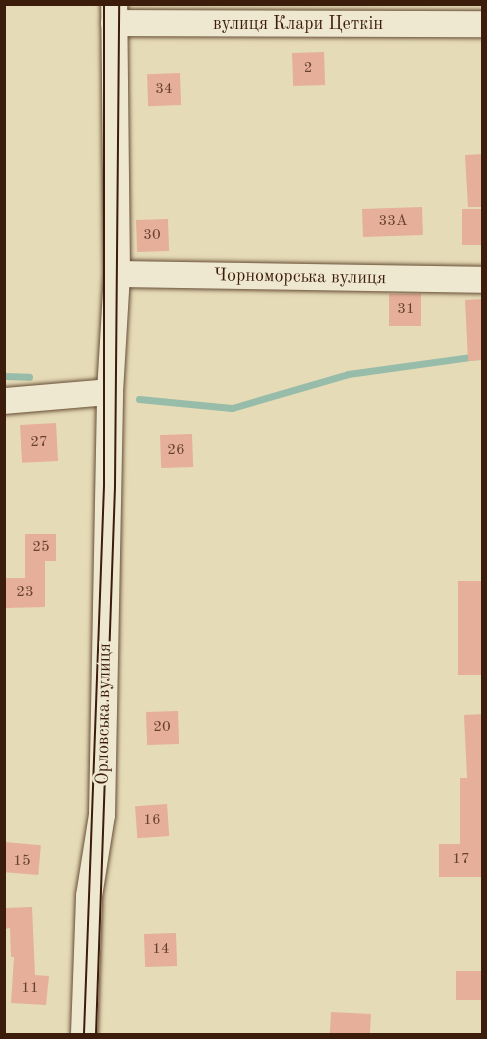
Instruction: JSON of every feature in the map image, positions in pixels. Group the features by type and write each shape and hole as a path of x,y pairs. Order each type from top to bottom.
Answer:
{"street":[{"name":"вулиця Клари Цеткін","path":"114,14 483,24"},
{"name":"Орловська вулиця","path":"84,1035 89,896 102,815 110,392 117,274 114,14"},
{"name":"Чорноморська вулиця","path":"117,274 483,280"},
{"path":"4,400 110,392"}],"building":[{"path":"324,52 325,85 293,86 292,53"},
{"path":"180,73 181,105 148,106 147,74"},
{"path":"483,154 483,207 468,207 465,155"},
{"path":"422,207 423,235 363,237 362,209"},
{"path":"462,209 482,209 482,245 462,245"},
{"path":"168,219 169,251 137,252 136,220"},
{"path":"389,294 421,294 421,326 389,326"},
{"path":"483,299 483,360 468,361 465,300"},
{"path":"56,423 58,461 22,463 20,425"},
{"path":"192,434 193,467 161,468 160,435"},
{"path":"25,534 56,534 56,561 45,561 45,607 5,608 5,578 25,578"},
{"path":"458,581 482,581 482,675 458,675"},
{"path":"178,711 179,744 147,745 146,712"},
{"path":"483,714 483,877 439,877 439,844 460,844 460,778 467,778 464,715"},
{"path":"167,804 169,836 137,838 135,806"},
{"path":"5,842 41,845 38,875 4,872"},
{"path":"32,907 35,975 49,976 46,1005 11,1003 14,957 11,957 10,928 4,929 4,908"},
{"path":"176,933 177,966 145,967 144,934"},
{"path":"456,971 482,971 482,1000 456,1000"},
{"path":"331,1012 371,1014 370,1034 330,1034"}],"waterway":[{"path":"139,399 232,408 348,374 477,356"},
{"path":"4,376 29,377"}],"tram line":[{"path":"84,1034 104,486 104,4"},
{"path":"96,1034 115,486 119,4"}]}
